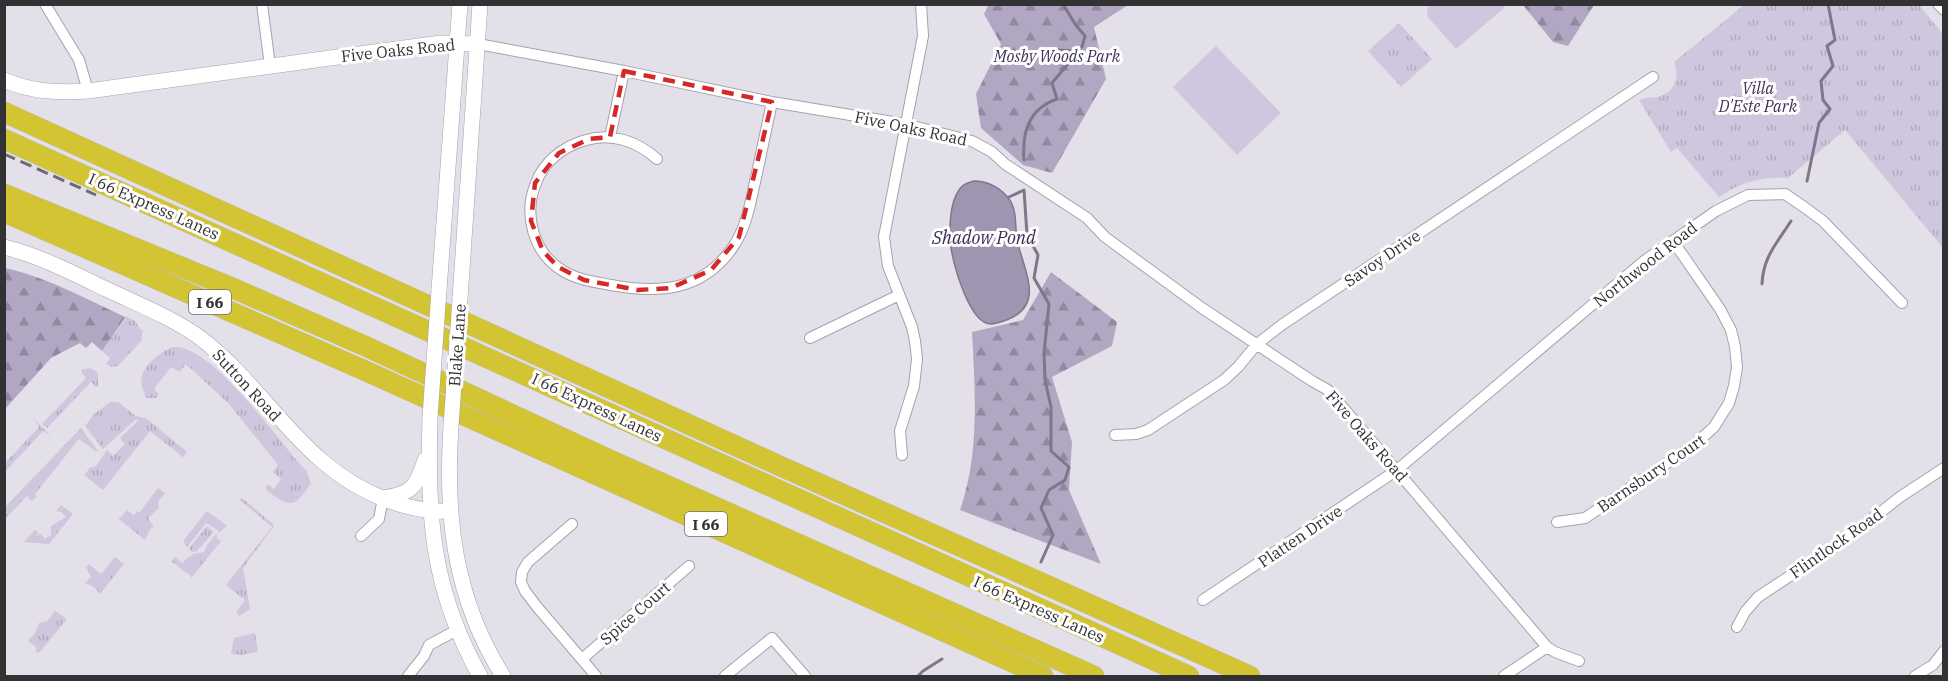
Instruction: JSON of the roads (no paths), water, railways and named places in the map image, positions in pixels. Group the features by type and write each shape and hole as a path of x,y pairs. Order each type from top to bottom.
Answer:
{"highway":[{"path":"4,112 802,476 1250,676"},
{"name":"I 66 Express Lanes","path":"4,139 1189,676"},
{"path":"4,194 235,289 365,346 597,454 1094,676"},
{"name":"I 66","path":"4,212 368,372 1043,676"}],"main road":[{"name":"Blake Lane","path":"460,4 430,417 430,512 437,564 457,630 480,676"},
{"name":"Blake Lane","path":"480,4 448,482 453,541 467,601 485,645 503,676"},
{"name":"Five Oaks Road","path":"4,80 38,90 88,91 457,42 478,44"},
{"name":"Sutton Road","path":"4,247 76,275 150,310 197,336 239,372 309,451 356,486 410,507 430,512 449,511"},
{"path":"383,498 403,494 415,484 429,445"}],"street":[{"path":"45,4 79,60 88,91"},
{"path":"262,4 270,66"},
{"path":"902,455 900,431 914,386 917,359 912,327 888,266 884,237 923,36 921,4"},
{"path":"1938,4 1944,10"},
{"name":"Five Oaks Road","path":"478,44 772,102 905,124 972,141 992,152 1005,164 1087,218 1105,237 1124,252 1202,308 1328,390 1547,647 1579,661"},
{"path":"610,137 624,71"},
{"name":"Savoy Drive","path":"1114,435 1137,434 1148,430 1224,380 1238,368 1257,344 1283,324 1653,77"},
{"path":"657,159 644,147 610,137 576,143 559,153 544,167 530,202 531,221 543,251 558,267 577,278 638,290 671,288 692,281 711,270 727,255 739,237 748,212 772,102"},
{"name":"Northwood Road","path":"1397,470 1644,261 1716,211 1748,195 1785,194 1823,221 1902,303"},
{"name":"Barnsbury Court","path":"1557,522 1585,518 1694,446 1714,427 1729,403 1737,368 1731,330 1720,309 1672,241"},
{"path":"810,338 900,295"},
{"name":"Flintlock Road","path":"1737,627 1745,612 1758,597 1849,537 1900,497 1944,468"},
{"name":"Platten Drive","path":"1203,600 1397,470"},
{"path":"361,537 379,519 383,498"},
{"path":"572,524 528,562 522,572 520,582 538,608 596,676"},
{"name":"Spice Court","path":"582,659 689,566"},
{"path":"408,676 424,656 429,645 457,630"},
{"path":"725,676 772,638 805,676"},
{"path":"1504,676 1547,647"},
{"path":"1915,676 1933,665 1944,651"}],"water":[{"name":"Shadow Pond","path":"974,181 994,186 1012,203 1017,239 1028,281 1028,301 1023,310 1011,318 992,324 984,322 970,306 959,280 951,248 950,226 953,203 962,186"}],"waterway":[{"path":"1024,160 1024,140 1029,123 1039,109 1057,99 1052,83 1067,65 1058,50 1074,51 1082,47 1085,36 1063,4"},
{"path":"1807,181 1819,123 1830,109 1823,100 1821,81 1833,66 1827,46 1835,40 1828,4"},
{"path":"1009,197 1024,190 1027,235 1038,255 1034,278 1049,304 1044,353 1045,380 1051,407 1051,451 1069,467 1065,480 1049,490 1041,508 1053,535 1041,562"},
{"path":"1762,284 1768,258 1791,221"},
{"path":"918,676 942,659"}],"railway":[{"path":"4,154 96,195"}],"park label":[{"name":"Mosby Woods Park","path":"1057,56"},
{"name":"Villa D'Este Park","path":"1758,97"}]}
